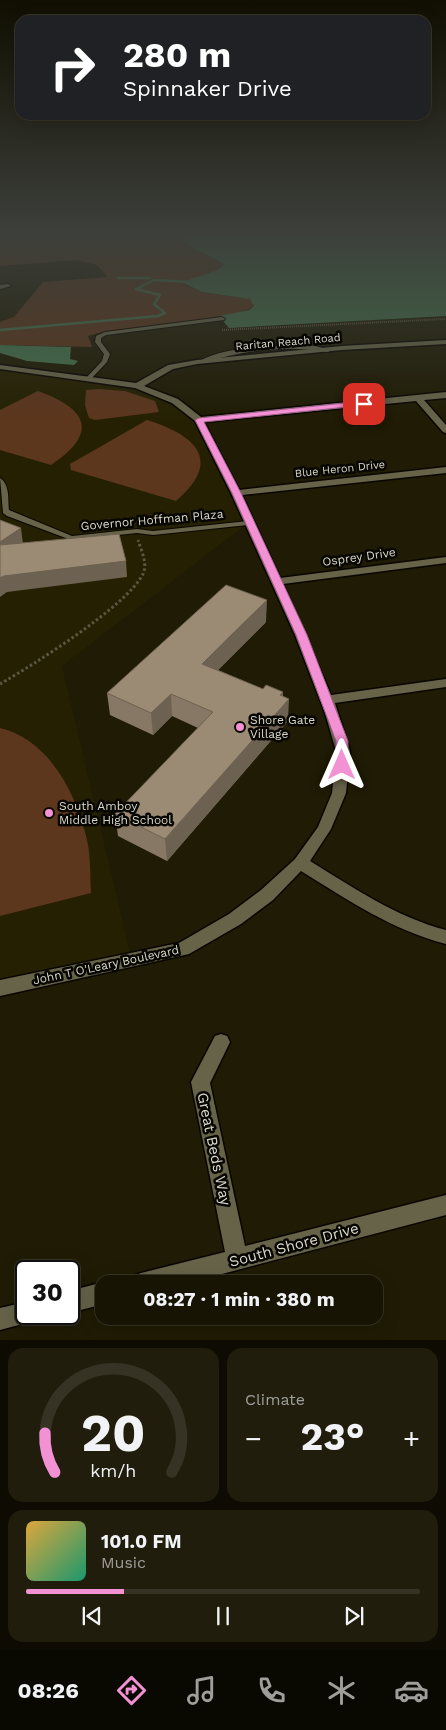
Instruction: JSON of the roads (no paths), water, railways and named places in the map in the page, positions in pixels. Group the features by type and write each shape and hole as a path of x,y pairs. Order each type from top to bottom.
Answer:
{"street":[{"name":"Raritan Reach Road","path":"138,386 171,368 203,361 446,342"},
{"name":"John T O'Leary Boulevard","path":"0,367 15,371 88,378 138,386 175,401 199,420 236,493 248,523 301,635 342,741 339,793 324,828 300,863 267,895 235,919 183,949 0,988"},
{"path":"199,420 446,395"},
{"path":"418,398 446,430"},
{"name":"Blue Heron Drive","path":"236,493 446,470"},
{"name":"Osprey Drive","path":"276,582 446,560"},
{"path":"327,700 446,683"},
{"path":"300,863 401,922 430,934 446,937"},
{"name":"Great Beds Way","path":"221,1042 200,1082 237,1260"},
{"name":"South Shore Drive","path":"177,1275 446,1205"},
{"path":"80,1299 95,1295"},
{"path":"0,1319 15,1316"}],"lane":[{"path":"88,378 105,361 107,354 98,342 98,337 105,334 222,320"},
{"name":"Governor Hoffman Plaza","path":"0,480 4,488 6,511 70,538 135,532 152,533 248,523"}],"waterway":[{"path":"0,330 158,316 165,313 154,304 159,297"}],"place":[{"name":"Shore Gate Village","path":"240,727"},
{"name":"South Amboy Middle High School","path":"49,813"}]}
